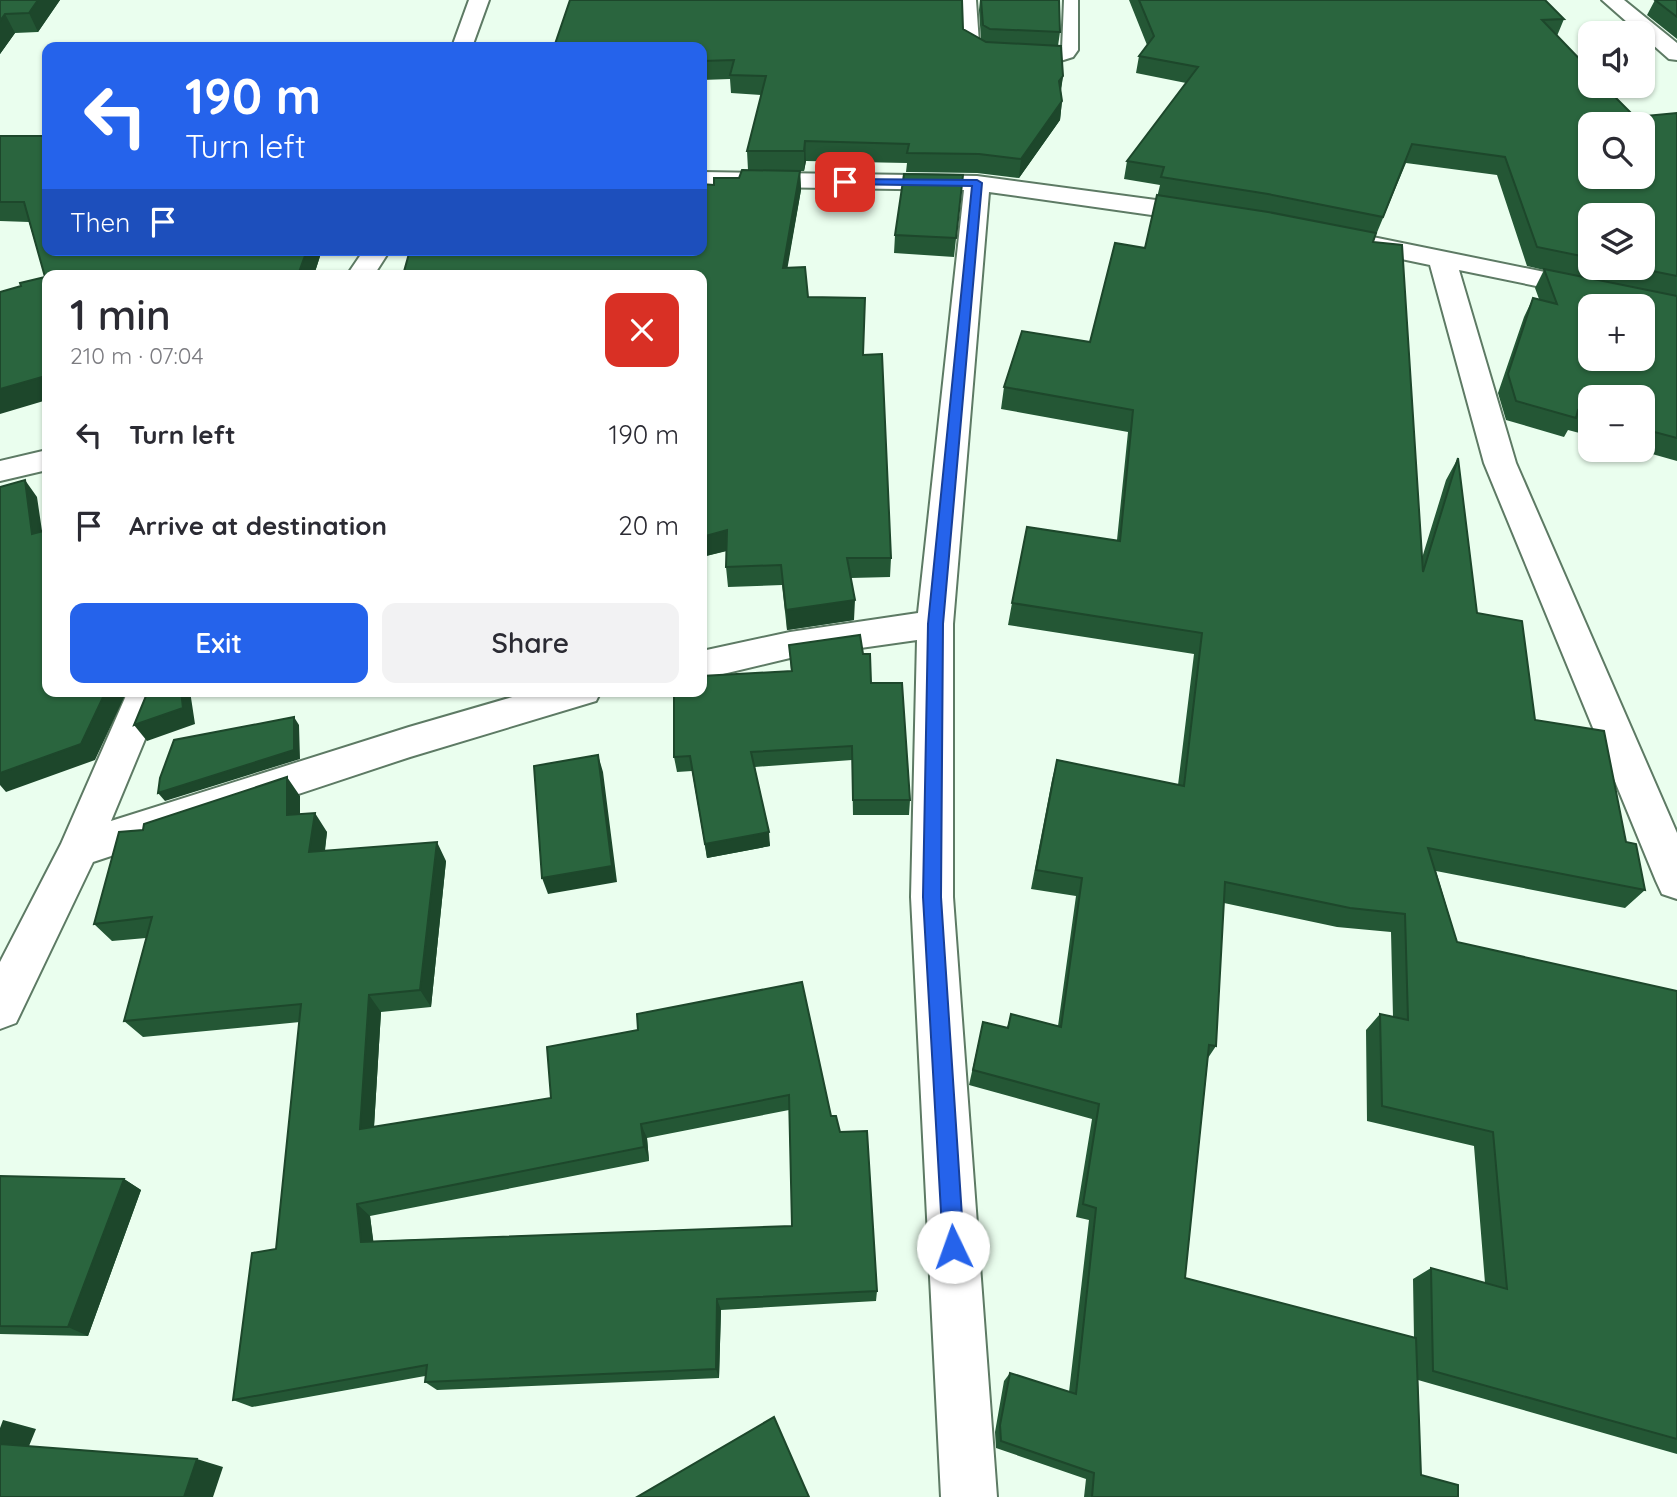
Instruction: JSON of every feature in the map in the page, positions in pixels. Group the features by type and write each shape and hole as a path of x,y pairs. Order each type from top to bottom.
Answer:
{"street":[{"path":"464,42 479,0"},
{"path":"1612,0 1677,54"},
{"path":"707,179 977,183 1237,219"},
{"path":"969,1497 932,897 935,624 977,183"},
{"path":"1326,236 1677,307"},
{"path":"1442,259 1500,463 1677,881"},
{"path":"0,471 42,461"},
{"path":"707,664 790,645 935,624"},
{"path":"0,1008 18,942 79,849 144,697"},
{"path":"79,849 409,742 563,697"}],"lane":[{"path":"969,0 971,45 975,50 984,54 1058,57 1070,50 1071,0"}],"building":[{"path":"0,0 38,0 29,13 5,14 0,21"},
{"path":"570,0 962,0 963,29 986,42 1061,46 1063,76 1059,81 1062,101 1021,159 979,154 907,153 909,144 805,141 804,151 747,151 766,76 730,75 734,60 707,61 707,42 556,42"},
{"path":"981,0 1059,0 1060,32 990,29 983,25"},
{"path":"1139,0 1545,0 1564,19 1542,20 1578,57 1578,98 1616,98 1630,112 1578,112 1578,189 1655,189 1655,115 1677,113 1677,276 1655,272 1655,203 1578,203 1578,255 1537,247 1505,157 1412,144 1383,217 1268,194 1161,177 1164,167 1127,161 1198,67 1139,56 1154,36"},
{"path":"1655,0 1677,0 1677,17"},
{"path":"0,136 42,136 42,256 305,256 300,270 43,270 24,202 0,202"},
{"path":"742,170 800,171 783,268 805,267 808,297 865,298 863,355 882,354 891,558 847,558 855,600 786,610 781,565 726,567 727,530 707,536 707,270 404,270 408,256 707,256 707,184 714,185 714,178 739,178"},
{"path":"904,174 963,175 956,238 895,235"},
{"path":"1157,195 1268,212 1376,233 1373,242 1402,245 1423,572 1458,458 1477,613 1522,621 1535,720 1604,731 1626,842 1636,844 1645,890 1428,848 1457,942 1677,991 1677,1439 1433,1371 1431,1268 1507,1289 1493,1132 1382,1106 1380,1014 1408,1020 1405,914 1350,908 1225,882 1216,1046 1209,1045 1185,1278 1416,1338 1421,1475 1458,1485 1458,1497 1092,1497 1094,1473 1001,1441 1000,1425 1010,1373 1076,1394 1096,1208 1083,1204 1099,1104 973,1070 983,1022 1008,1028 1011,1014 1061,1027 1082,878 1036,870 1057,760 1184,786 1202,633 1012,603 1027,527 1120,541 1133,410 1004,387 1022,331 1090,342 1115,243 1145,248"},
{"path":"1544,269 1578,276 1578,280 1598,280 1677,296 1677,438 1655,432 1655,385 1578,385 1576,418 1516,401 1508,374 1533,298 1557,304"},
{"path":"42,278 42,377 0,389 0,292 21,286 20,283"},
{"path":"25,480 32,534 42,531 42,697 103,697 81,744 0,773 0,487"},
{"path":"860,635 863,654 870,654 871,683 902,683 910,800 853,800 852,746 751,752 769,832 705,844 690,756 674,757 674,697 707,697 707,676 792,671 789,645"},
{"path":"146,697 182,697 183,708 134,725"},
{"path":"294,717 294,750 158,793 160,778 174,740"},
{"path":"598,755 612,866 542,878 534,766"},
{"path":"287,777 287,815 315,813 309,852 437,842 420,990 369,995 360,1129 551,1098 547,1047 638,1030 637,1014 802,982 831,1116 836,1116 840,1132 867,1131 877,1291 717,1299 716,1369 425,1382 427,1365 233,1400 252,1253 276,1249 301,1004 124,1021 152,917 94,924 119,832 143,830 144,824","holes":["789,1095 792,1226 361,1242 357,1204 644,1147 641,1124"]},
{"path":"0,1176 124,1179 68,1327 0,1326"},
{"path":"774,1417 809,1497 637,1497"},
{"path":"0,1444 197,1459 184,1497 0,1497"}],"route":[{"path":"845,182 977,183 935,624 932,897 953,1247"}]}
